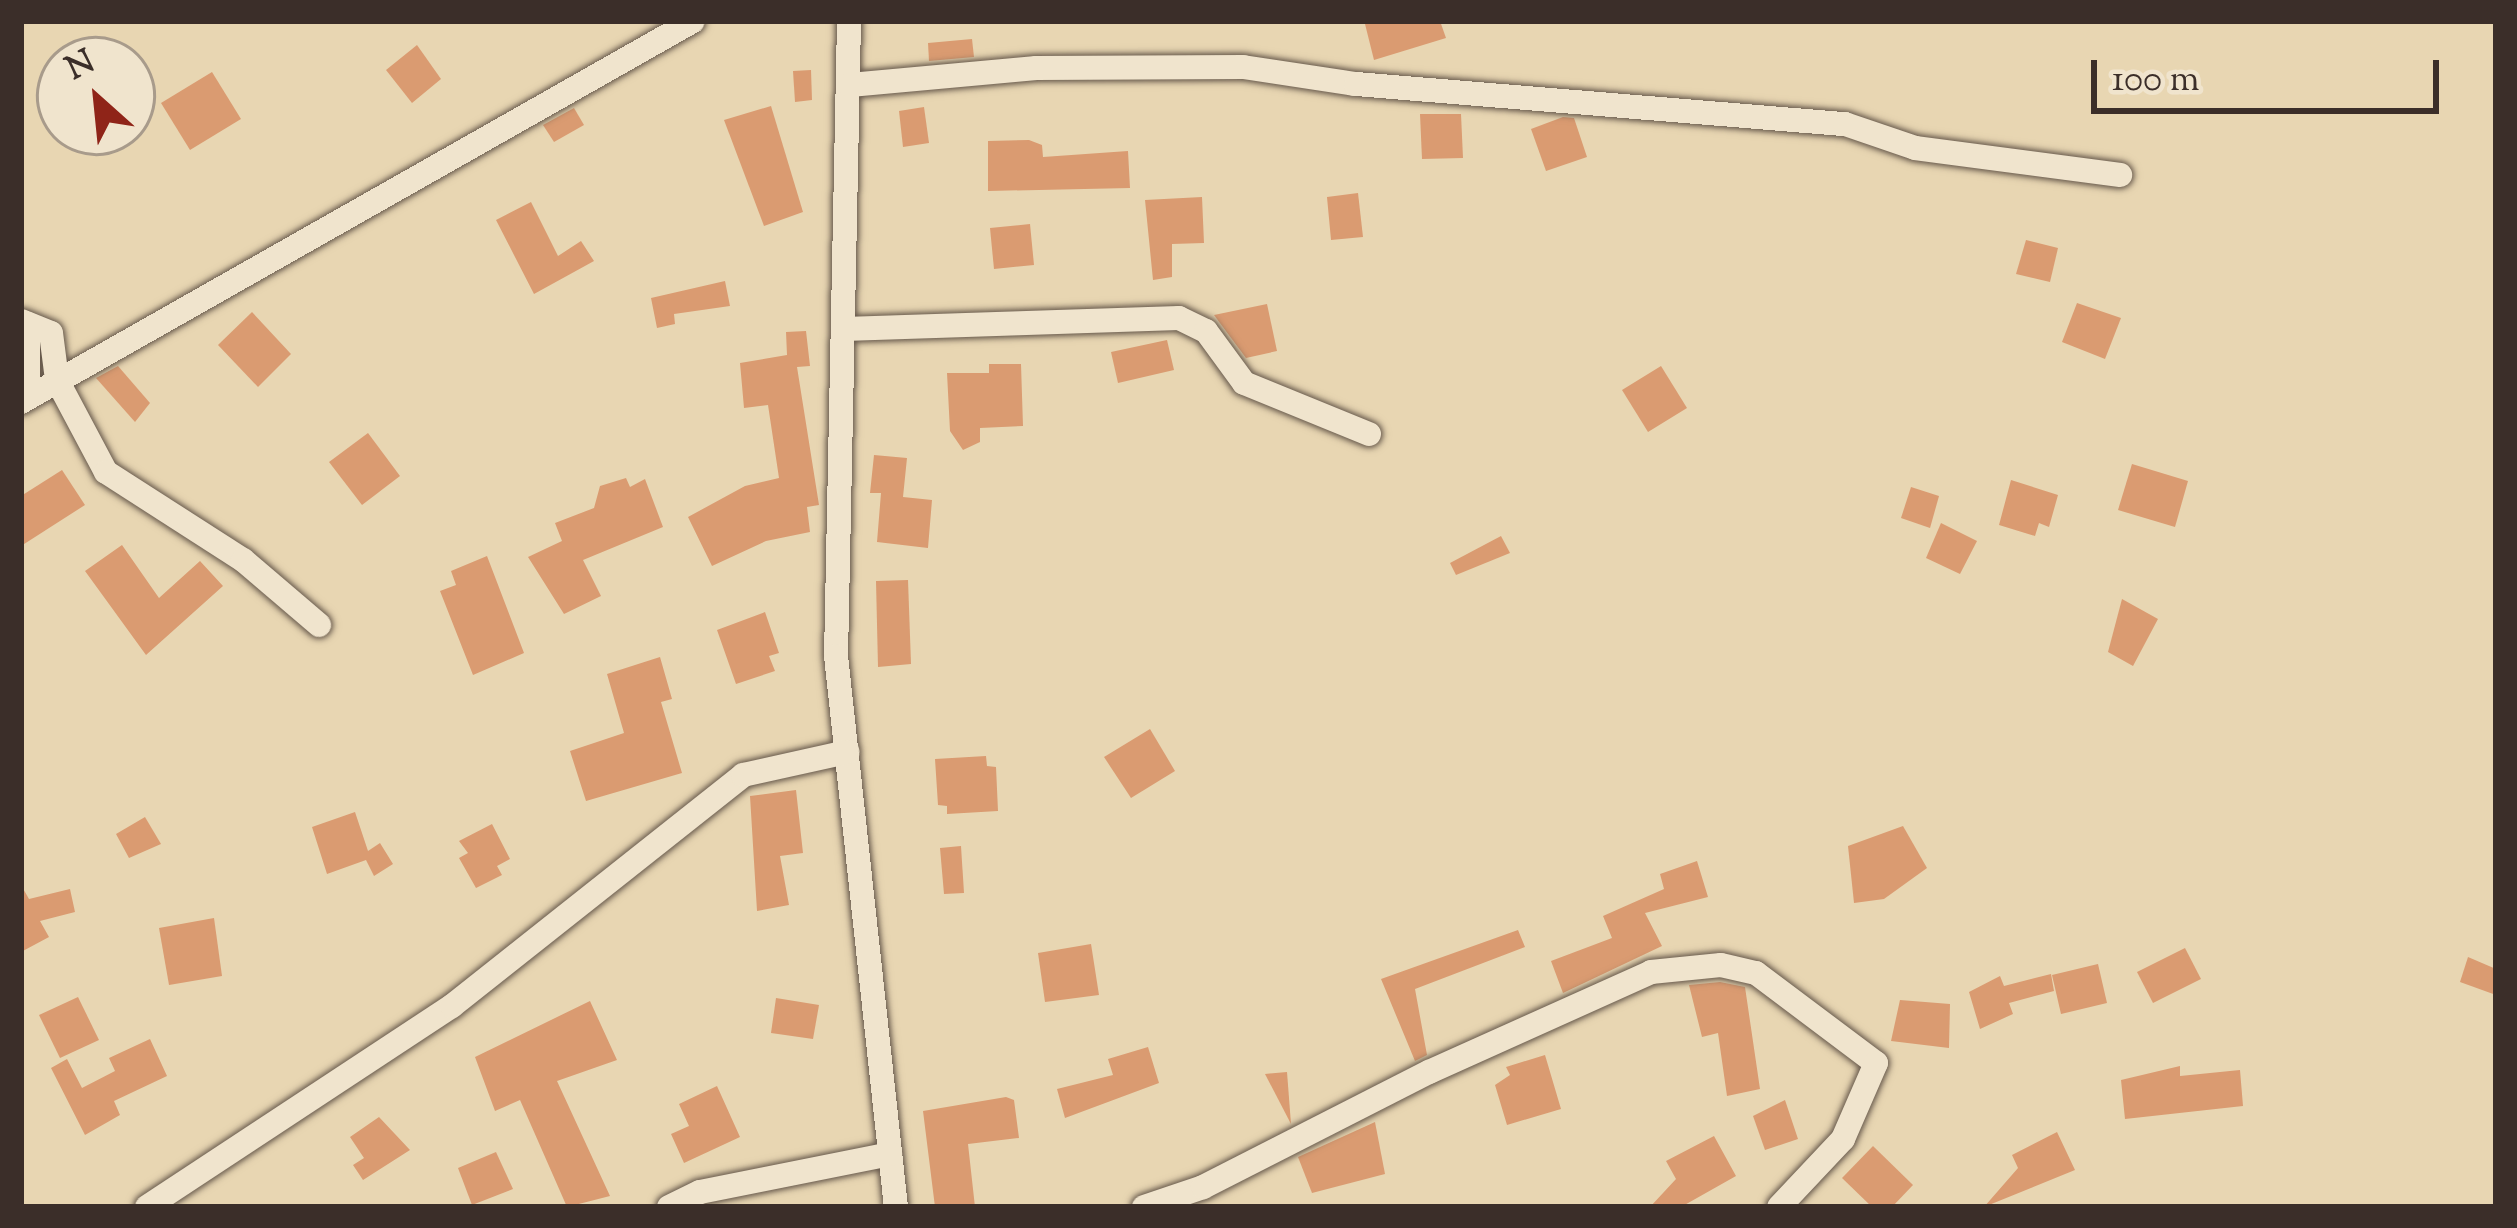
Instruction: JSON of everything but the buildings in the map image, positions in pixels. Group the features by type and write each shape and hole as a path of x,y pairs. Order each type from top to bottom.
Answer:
{"street":[{"path":"25,399 693,21"},
{"path":"849,21 836,656 896,1207"},
{"path":"850,85 1036,68 1243,67 1356,85 1845,124 1915,148 2120,175"},
{"path":"844,328 1179,318 1206,331 1244,383 1369,434"},
{"path":"25,399 25,323 51,333 57,380 106,472 242,560 320,626"},
{"path":"147,1207 452,1006 743,776 847,752"},
{"path":"1144,1207 1203,1187 1651,972 1721,965 1756,973 1876,1064 1844,1139 1779,1207"},
{"path":"669,1207 700,1192 890,1154"}]}
